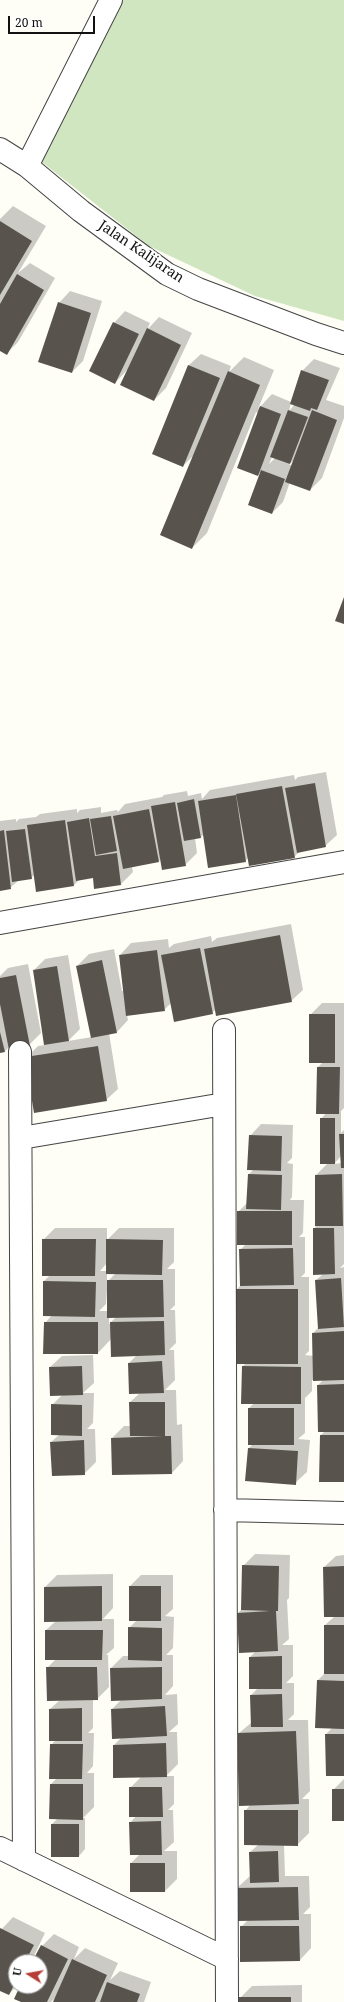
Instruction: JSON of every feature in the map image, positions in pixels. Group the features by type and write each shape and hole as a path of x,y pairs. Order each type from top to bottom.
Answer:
{"street":[{"path":"27,166 111,0"},
{"name":"Jalan Kalijaran","path":"0,149 27,166 81,211 167,274 198,289 316,334 344,343"},
{"path":"0,923 344,862"},
{"path":"224,1030 227,2002"},
{"path":"20,1052 24,1860"},
{"path":"21,1138 224,1104"},
{"path":"226,1510 344,1513"},
{"path":"0,1848 227,1959"}],"green space":[{"path":"122,0 344,0 344,321 255,296 149,246 38,159"}],"building":[{"path":"0,221 32,241 0,295"},
{"path":"17,274 44,290 7,355 0,351 0,304"},
{"path":"58,302 91,313 72,373 38,362"},
{"path":"113,322 139,334 115,384 89,371"},
{"path":"147,328 181,345 154,401 120,385"},
{"path":"188,365 220,378 183,467 152,454"},
{"path":"301,370 329,380 317,410 311,408 310,411 290,404"},
{"path":"228,371 260,385 192,549 160,535"},
{"path":"260,406 281,414 258,476 237,468"},
{"path":"288,410 308,417 290,464 270,457"},
{"path":"312,410 337,420 310,491 285,482"},
{"path":"261,470 285,479 272,514 248,505"},
{"path":"344,597 344,624 335,621"},
{"path":"315,783 326,847 297,853 285,788"},
{"path":"282,786 295,858 249,866 236,794"},
{"path":"236,795 246,862 208,868 198,801"},
{"path":"194,799 201,838 184,841 177,803"},
{"path":"175,802 186,866 162,870 151,806"},
{"path":"149,809 159,862 123,869 113,816"},
{"path":"111,816 117,851 96,855 90,819"},
{"path":"89,818 95,856 117,853 121,885 94,889 93,878 76,881 67,822"},
{"path":"65,820 74,886 36,892 27,825"},
{"path":"25,829 32,879 12,882 6,831"},
{"path":"4,830 11,889 0,891 0,831"},
{"path":"280,935 292,1002 216,1016 204,949"},
{"path":"200,948 213,1014 174,1022 161,955"},
{"path":"157,950 165,1011 126,1016 119,955"},
{"path":"102,960 117,1033 91,1038 76,966"},
{"path":"57,966 69,1041 44,1045 33,970"},
{"path":"16,975 30,1046 9,1050 0,1004 0,978"},
{"path":"309,1014 335,1014 335,1063 309,1063"},
{"path":"0,1032 5,1052 0,1053"},
{"path":"98,1046 107,1101 34,1113 25,1057"},
{"path":"317,1067 340,1067 339,1114 316,1114"},
{"path":"320,1118 335,1118 335,1164 320,1164"},
{"path":"339,1134 344,1134 344,1168 341,1168"},
{"path":"249,1135 282,1136 281,1171 247,1170"},
{"path":"248,1174 282,1175 281,1210 246,1209"},
{"path":"342,1174 343,1226 315,1226 315,1175"},
{"path":"237,1211 292,1211 292,1245 237,1245"},
{"path":"313,1228 334,1228 335,1274 313,1275"},
{"path":"42,1239 96,1239 95,1276 42,1276"},
{"path":"106,1239 163,1240 162,1275 106,1274"},
{"path":"293,1248 294,1285 240,1286 239,1249"},
{"path":"341,1278 344,1327 318,1329 315,1280"},
{"path":"107,1280 163,1280 164,1317 107,1318"},
{"path":"43,1281 96,1282 95,1317 43,1316"},
{"path":"235,1289 298,1289 298,1364 235,1364"},
{"path":"164,1321 165,1355 111,1357 110,1322"},
{"path":"44,1322 98,1322 98,1354 43,1354"},
{"path":"344,1331 344,1380 313,1381 312,1333"},
{"path":"162,1361 164,1393 129,1394 128,1363"},
{"path":"82,1366 83,1395 50,1396 49,1367"},
{"path":"242,1366 301,1367 301,1404 241,1404"},
{"path":"344,1384 344,1432 318,1432 317,1385"},
{"path":"129,1402 165,1402 165,1436 171,1436 172,1474 112,1475 111,1438 163,1436 130,1436"},
{"path":"51,1404 82,1405 82,1436 51,1435"},
{"path":"248,1408 294,1408 294,1445 248,1445"},
{"path":"320,1435 344,1435 344,1482 319,1482"},
{"path":"84,1440 85,1475 52,1476 50,1442"},
{"path":"248,1448 298,1451 296,1485 245,1481"},
{"path":"242,1565 279,1566 278,1611 276,1611 278,1651 239,1653 237,1613 270,1611 241,1610"},
{"path":"344,1566 344,1617 324,1617 323,1567"},
{"path":"102,1586 102,1621 44,1622 44,1587"},
{"path":"129,1586 161,1586 161,1621 129,1621"},
{"path":"324,1625 344,1625 344,1674 324,1674"},
{"path":"128,1627 162,1628 162,1661 128,1660"},
{"path":"45,1630 103,1630 102,1660 45,1660"},
{"path":"282,1656 282,1689 249,1689 249,1657"},
{"path":"46,1667 97,1667 98,1700 47,1701"},
{"path":"162,1667 162,1699 111,1701 110,1668"},
{"path":"317,1680 344,1681 344,1729 315,1728"},
{"path":"282,1694 283,1727 251,1727 250,1695"},
{"path":"165,1706 167,1736 112,1739 111,1709"},
{"path":"82,1708 82,1741 49,1741 49,1709"},
{"path":"296,1731 299,1804 239,1806 237,1733"},
{"path":"325,1734 344,1734 344,1776 326,1776"},
{"path":"166,1743 167,1777 113,1778 113,1745"},
{"path":"50,1744 83,1744 82,1779 49,1779"},
{"path":"50,1784 83,1784 83,1820 49,1819"},
{"path":"129,1787 162,1787 163,1817 129,1817"},
{"path":"332,1789 344,1789 344,1821 332,1821"},
{"path":"244,1810 298,1810 298,1846 244,1845"},
{"path":"161,1821 162,1855 130,1855 129,1822"},
{"path":"51,1824 79,1824 79,1857 51,1857"},
{"path":"278,1851 279,1882 250,1883 249,1852"},
{"path":"130,1863 165,1863 165,1892 130,1892"},
{"path":"298,1887 299,1920 236,1921 236,1888"},
{"path":"240,1926 299,1926 300,1961 240,1962"},
{"path":"0,1928 34,1945 29,1954 8,1954 8,1994 10,1994 9,1995 0,1991"},
{"path":"41,1945 68,1959 47,2002 21,2002 14,1999 16,1994 48,1994 48,1954 36,1954"},
{"path":"72,1959 107,1975 95,2002 53,2002"},
{"path":"107,1982 140,1994 137,2002 100,2002"},
{"path":"239,1997 291,1997 291,2002 239,2002"}]}
